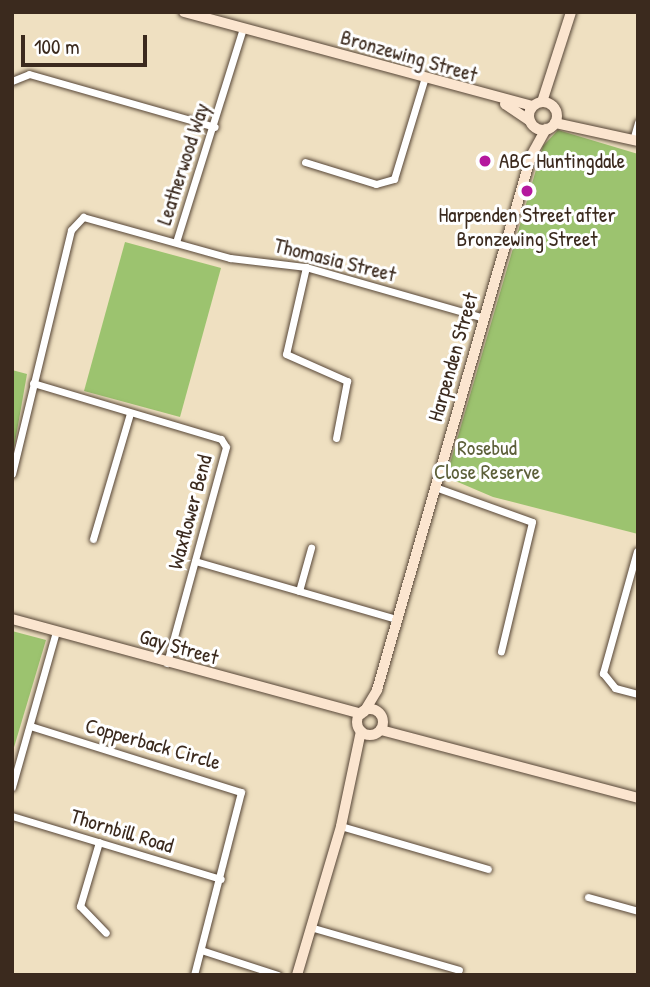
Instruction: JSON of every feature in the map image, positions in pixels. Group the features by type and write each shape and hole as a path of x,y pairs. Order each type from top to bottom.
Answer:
{"street":[{"name":"Bronzewing Street","path":"184,12 548,113 575,124 635,141"},
{"name":"Harpenden Street","path":"297,975 360,751 362,713 377,690 531,156 548,113 555,71 571,12"},
{"name":"Leatherwood Way","path":"12,474 71,230 83,217 176,242 215,127 243,28"},
{"path":"12,81 29,74 215,127"},
{"path":"305,162 386,184 398,172 424,80"},
{"name":"Bronzewing Street","path":"502,102 532,123"},
{"name":"Harpenden Street","path":"531,156 532,123 548,113"},
{"path":"532,123 548,113"},
{"path":"635,141 638,123"},
{"name":"Thomasia Street","path":"176,242 230,258 306,267 484,318"},
{"path":"306,267 286,354 347,381 336,438"},
{"name":"Waxflower Bend","path":"33,383 221,439 226,447 167,663"},
{"path":"93,540 130,413"},
{"path":"435,487 532,522 500,652"},
{"path":"299,591 311,548"},
{"path":"638,551 603,673 615,688 638,694"},
{"path":"195,561 396,619"},
{"name":"Gay Street","path":"12,619 55,635 167,663 336,712 362,713"},
{"path":"12,787 55,635"},
{"name":"Harpenden Street","path":"377,690 381,730"},
{"name":"Gay Street","path":"336,712 363,731"},
{"path":"362,713 381,715 400,730"},
{"name":"Copperback Circle","path":"30,726 237,786 244,798 194,975"},
{"path":"363,731 400,730 638,798"},
{"name":"Thornbill Road","path":"12,817 221,879"},
{"path":"341,826 488,869"},
{"path":"99,842 80,906 106,933"},
{"path":"588,897 638,911"},
{"path":"310,928 459,970"},
{"path":"201,950 278,975"}],"green space":[{"name":"Rosebud Close Reserve","path":"558,130 638,154 638,534 493,497 446,477 543,146"},
{"path":"125,242 221,268 180,417 84,391"},
{"path":"12,370 27,374 14,448 12,447"},
{"path":"12,631 46,640 12,754"}],"place":[{"name":"ABC Huntingdale","path":"485,161"},
{"name":"Harpenden Street after Bronzewing Street","path":"527,191"}]}
